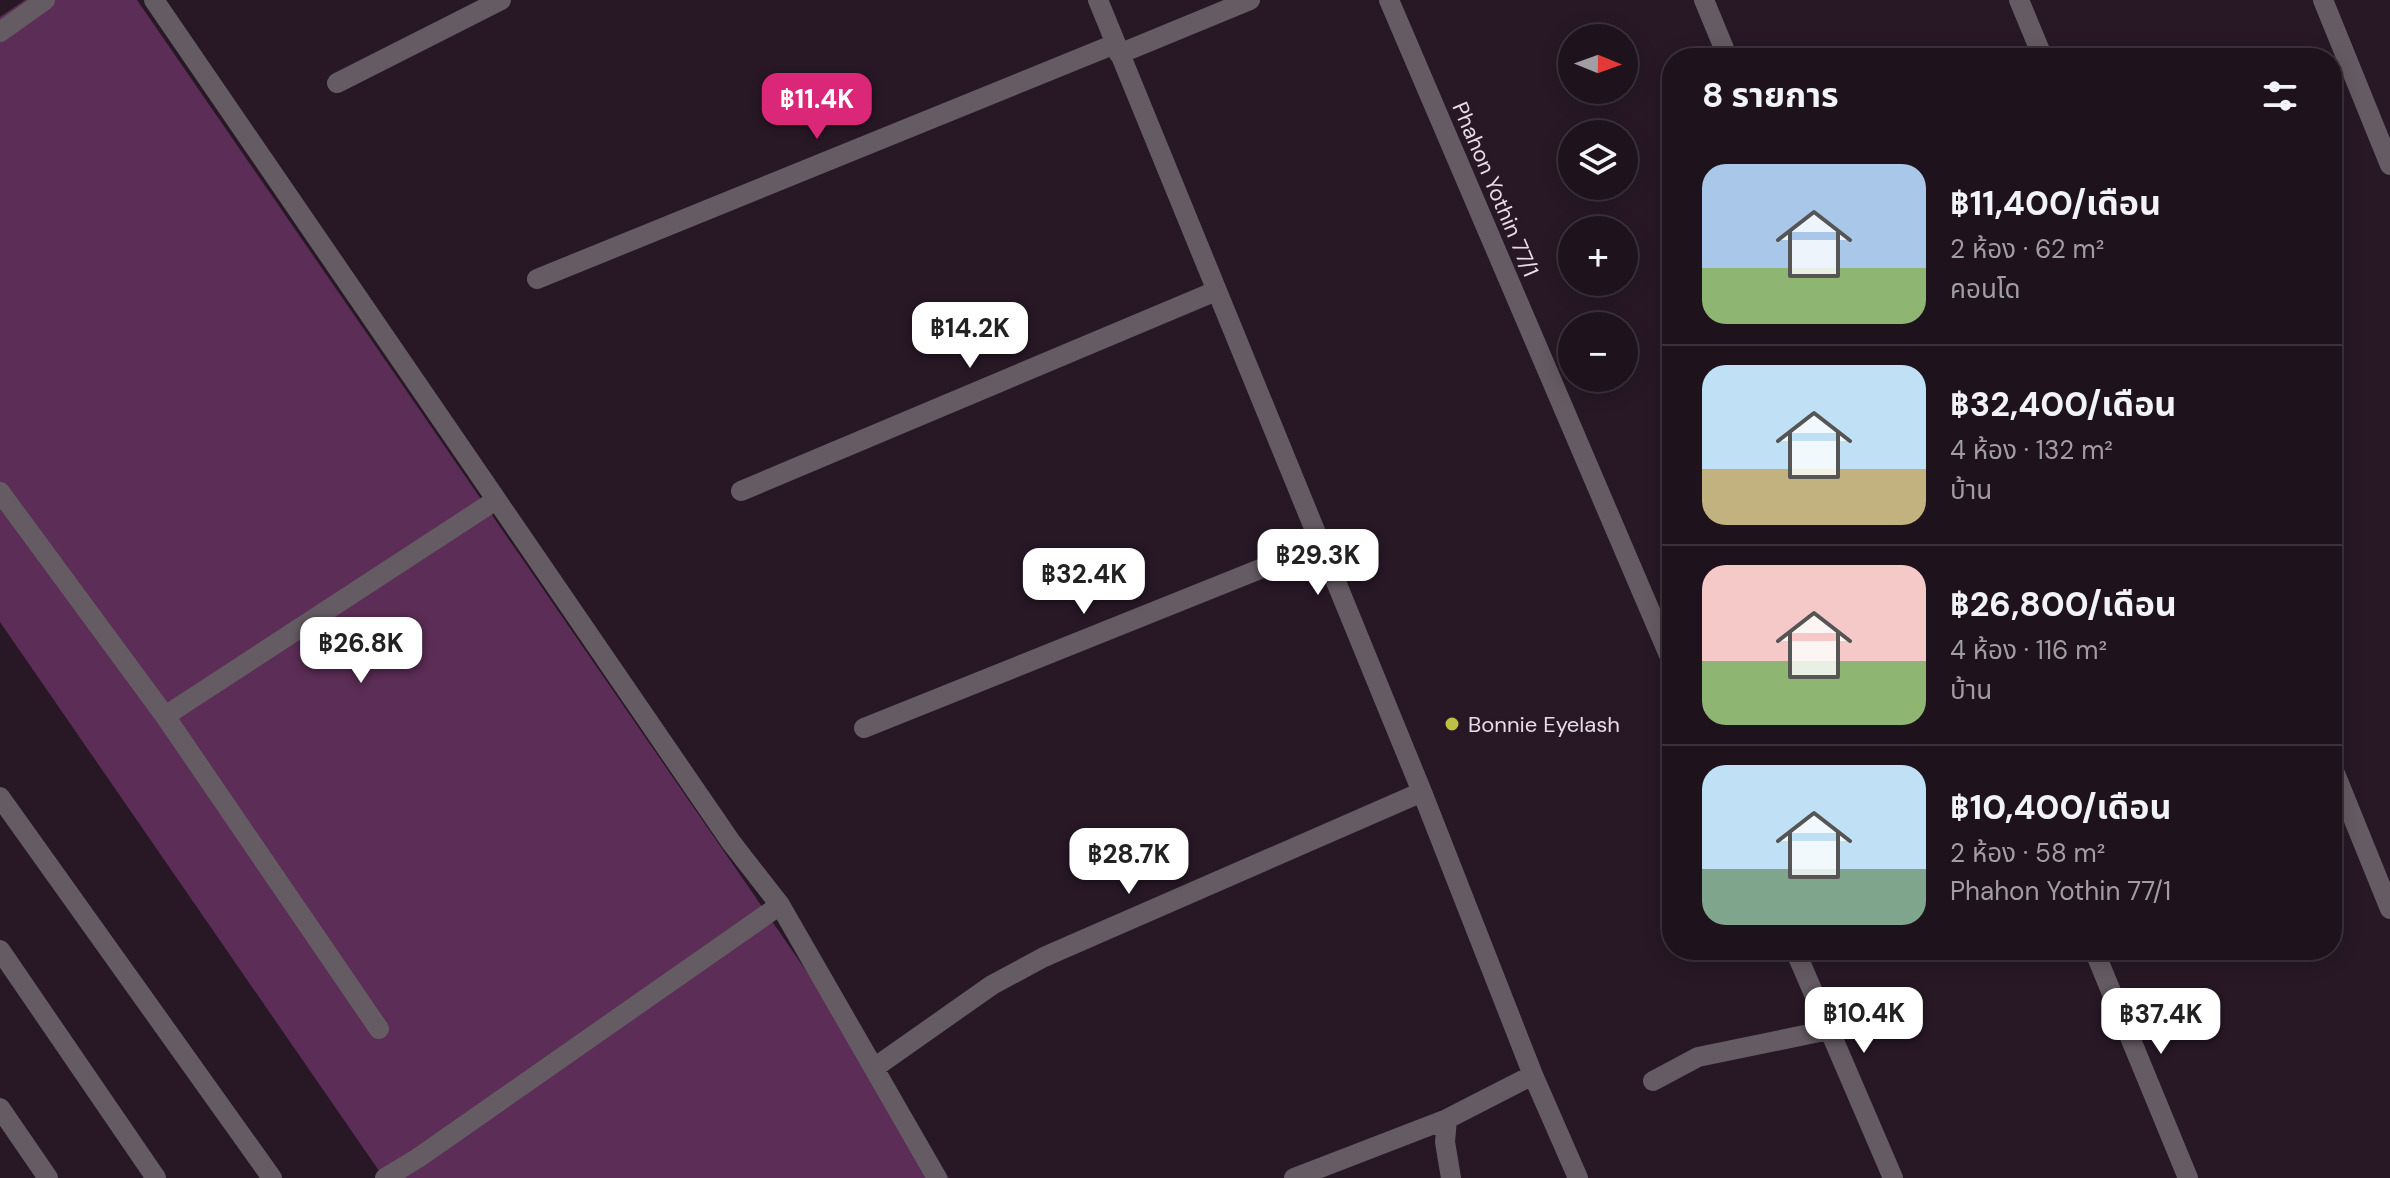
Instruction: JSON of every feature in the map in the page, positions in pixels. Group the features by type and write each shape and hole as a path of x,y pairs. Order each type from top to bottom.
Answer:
{"street":[{"path":"0,32 45,0"},
{"path":"154,0 731,842 780,905 937,1178"},
{"path":"337,83 501,0"},
{"path":"1098,0 1422,792 1533,1075 1578,1178"},
{"path":"537,279 1117,49 1250,0"},
{"name":"Phahon Yothin 77/1","path":"1389,0 1662,639"},
{"path":"1704,0 1724,48"},
{"path":"2019,0 2039,48"},
{"path":"2323,0 2390,165"},
{"path":"741,491 1216,291"},
{"path":"0,492 165,716 379,1029"},
{"path":"165,716 496,500"},
{"path":"864,728 1320,545"},
{"path":"2342,791 2390,909"},
{"path":"874,1068 992,985 1044,957 1422,792"},
{"path":"0,797 272,1178"},
{"path":"385,1178 780,905"},
{"path":"0,950 156,1178"},
{"path":"1799,960 1893,1178"},
{"path":"2098,960 2188,1178"},
{"path":"1653,1081 1698,1057 1829,1030"},
{"path":"1294,1178 1447,1119 1533,1075"},
{"path":"0,1108 48,1178"},
{"path":"1447,1119 1445,1142 1451,1178"}],"building":[{"path":"25,0 137,0 949,1178 384,1178 0,622 0,17"}],"place":[{"name":"Bonnie Eyelash","path":"1452,724"}]}
